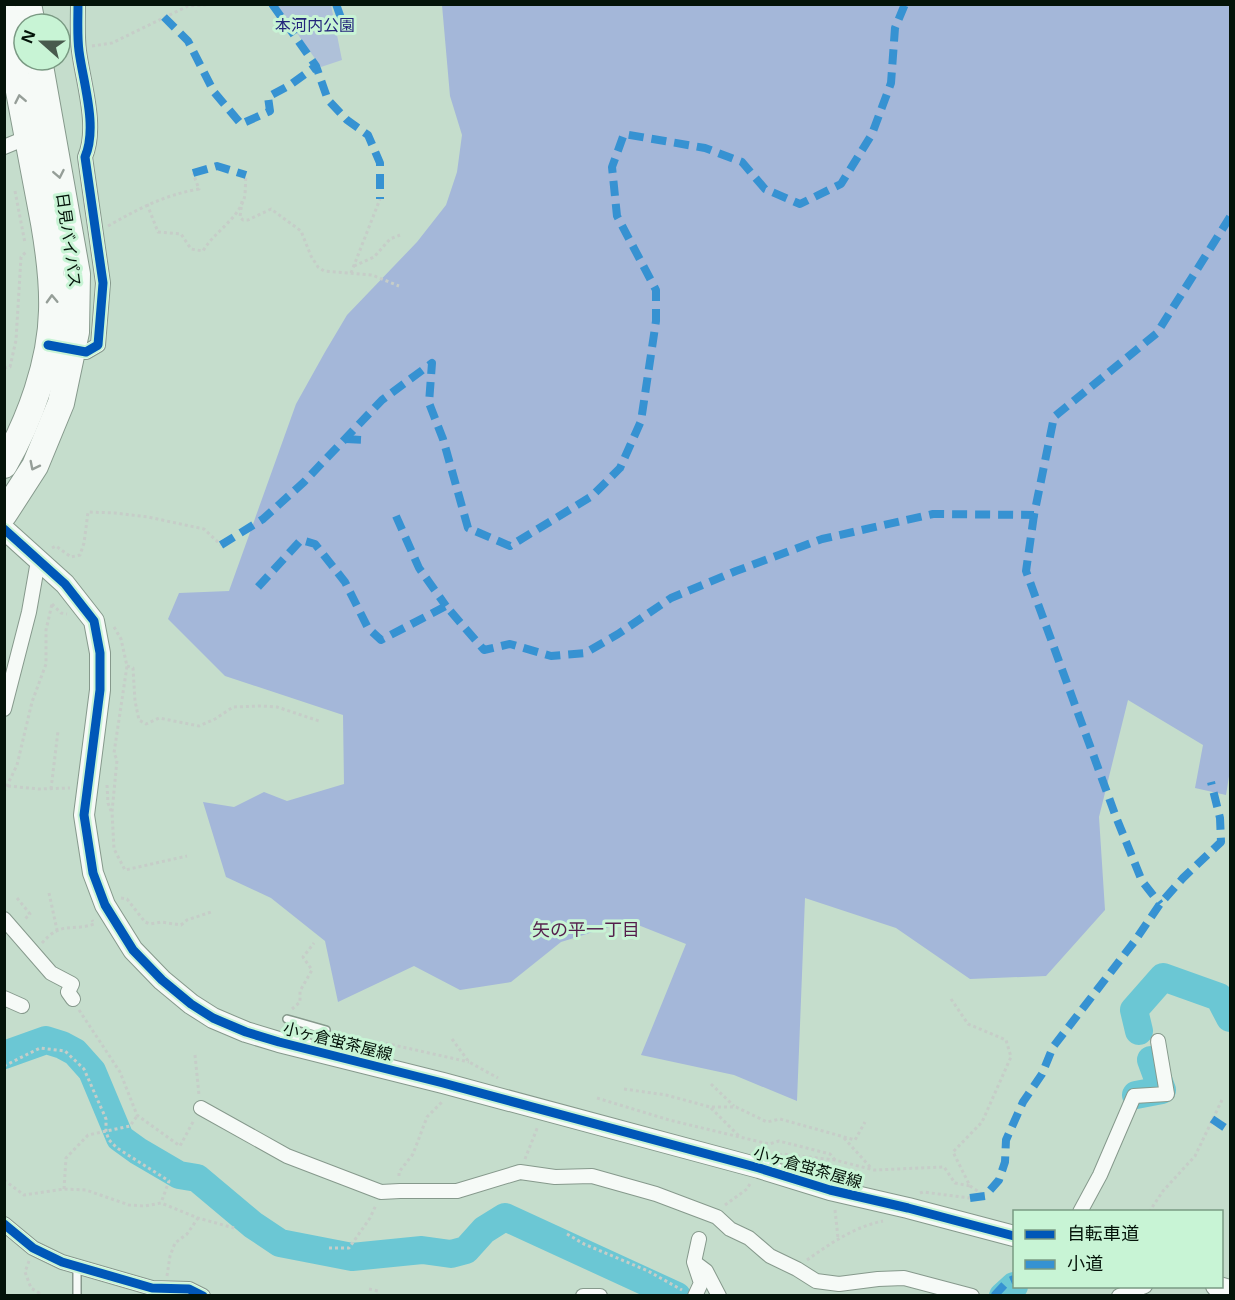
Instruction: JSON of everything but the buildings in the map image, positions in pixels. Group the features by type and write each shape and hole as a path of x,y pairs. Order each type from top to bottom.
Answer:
{"highway":[{"name":"日見バイパス","path":"4,12 49,253 52,312 48,345 37,389 15,446 4,465"},
{"name":"日見バイパス","path":"4,514 20,491 46,441 61,403 76,332 76,274 41,72"},
{"path":"28,137 48,116"}],"street":[{"path":"48,345 86,352 98,345 103,283 85,157 90,145 88,107 79,49 78,4"},
{"path":"4,147 28,137"},
{"name":"小ヶ倉蛍茶屋線","path":"4,530 44,555 94,621 100,653 100,690 84,815 93,873 105,905 133,950 154,973 191,1004 213,1018 246,1032 279,1042 443,1083 759,1168 830,1190 1013,1236"},
{"path":"4,709 44,555"},
{"path":"9,924 51,973 72,984 68,992 73,999"},
{"path":"4,998 22,1006"},
{"path":"1081,1210 1100,1175 1134,1096 1167,1094 1158,1041"},
{"path":"201,1108 287,1156 381,1192 457,1191 520,1172 555,1177 592,1176 656,1194 717,1217 730,1229 748,1238 770,1256 816,1281 839,1284 904,1278 972,1296"},
{"path":"4,1224 33,1248 62,1262 152,1288 189,1289 203,1296"},
{"path":"689,1293 701,1283 694,1262 699,1239"},
{"path":"694,1262 706,1271 719,1296"},
{"path":"1119,1296 1142,1288"},
{"path":"583,1296 600,1296"}],"lane":[{"path":"287,1019 326,1030"},
{"path":"77,1267 77,1296"}],"path":[{"path":"79,49 112,43 188,6 217,4"},
{"path":"93,213 102,211 105,228 147,204 178,193 199,189 193,173"},
{"path":"246,175 240,217 243,220 248,220 271,209 301,231 318,267 324,271 372,276 399,286"},
{"path":"14,186 28,263"},
{"path":"351,273 380,198"},
{"path":"147,204 158,232 181,234 191,249 203,251 208,242 231,220 242,201"},
{"path":"354,266 374,257 390,239 400,235"},
{"path":"4,368 10,367 16,340 21,257 26,252"},
{"path":"44,555 56,546 71,558 80,555 88,512 148,517 204,529 221,545"},
{"path":"4,792 17,765 32,702 46,664 46,630 52,604 61,613 69,614"},
{"path":"113,625 120,639 127,666 114,753 117,760 112,812 114,849 125,870 187,856"},
{"path":"127,666 133,668 139,720 146,724 159,718 199,726 233,707 261,706 277,707 319,721"},
{"path":"51,789 58,731"},
{"path":"7,786 72,788"},
{"path":"49,893 57,930"},
{"path":"9,924 30,914 17,898"},
{"path":"121,898 127,899 145,922 150,924 161,921 181,925 188,920 211,912"},
{"path":"33,953 57,930 74,926 87,927 94,924 89,914"},
{"path":"287,1019 287,1014 300,1002 300,991 312,970 303,957 314,943"},
{"path":"73,999 120,1072 137,1115 180,1146 201,1108 195,1055"},
{"path":"951,999 968,1024 1006,1040 1011,1057 982,1122 952,1152 970,1186"},
{"path":"452,1039 469,1062"},
{"path":"380,1042 469,1062 499,1078"},
{"path":"4,1066 40,1048 65,1051 84,1069 106,1119 106,1132 109,1140 117,1148 169,1181 161,1203"},
{"path":"711,1084 736,1107 767,1122 780,1119 855,1140 865,1122"},
{"path":"624,1089 666,1095 710,1107 736,1107"},
{"path":"597,1098 669,1120 742,1138 769,1144 779,1141 831,1154 836,1160"},
{"path":"400,1191 399,1172 413,1154 427,1117 444,1100"},
{"path":"1150,1210 1163,1191 1195,1156 1222,1100"},
{"path":"710,1107 742,1138"},
{"path":"64,1189 66,1158 88,1135 130,1126 137,1115"},
{"path":"520,1172 538,1124"},
{"path":"843,1137 874,1170"},
{"path":"772,1158 782,1154 836,1160 874,1170 944,1167 955,1183 970,1186 985,1196"},
{"path":"4,1180 24,1195 64,1189 86,1190 129,1205 145,1206 161,1203 198,1218 234,1228"},
{"path":"717,1217 727,1202 747,1189"},
{"path":"329,1248 349,1248 370,1218 381,1192"},
{"path":"916,1196 923,1192 970,1198"},
{"path":"834,1203 838,1238"},
{"path":"165,1287 170,1256 175,1243 187,1234 198,1218"},
{"path":"796,1269 838,1238 869,1224 887,1220"},
{"path":"567,1234 584,1244 648,1271 689,1293"},
{"path":"33,1248 25,1272 31,1287 39,1293 39,1296"},
{"path":"369,1289 378,1291 378,1296"}],"green space":[{"name":"本河内公園","path":"277,5 331,5 342,60 321,67"}],"shaded area":[{"path":"442,5 1230,5 1230,770 1226,795 1195,788 1203,745 1128,700 1099,817 1105,910 1046,976 970,979 896,928 805,898 797,1101 734,1075 641,1055 686,944 628,921 561,942 511,982 460,990 414,966 338,1002 325,941 271,898 226,877 203,802 234,807 264,792 287,801 344,784 343,715 225,676 168,619 179,593 229,591 296,404 325,352 347,315 417,242 446,205 457,172 462,135 450,96"}],"waterway":[{"path":"1139,1031 1134,1010 1163,977 1219,997 1230,1018"},
{"path":"4,1055 46,1040 75,1052 92,1071 120,1138 179,1175 197,1178 253,1225 280,1243 352,1257 422,1250 451,1254 466,1250 484,1230 505,1217 677,1296"},
{"path":"1136,1095 1162,1090 1151,1060"},
{"path":"1003,1296 1013,1287"}],"marked path":[{"path":"272,4 316,66 328,100 347,120 368,135 380,163 380,199"},
{"path":"336,4 342,21"},
{"path":"221,545 263,519 304,482 382,400 432,363 429,403 443,439 468,528 510,546 592,496 620,468 641,421 656,321 656,290 617,216 612,167 624,134 705,148 742,162 765,189 800,204 841,184 872,134 891,83 895,28 905,4"},
{"path":"164,17 188,41 214,92 241,124 270,111 268,97 290,85 316,66"},
{"path":"193,173 217,166 246,175"},
{"path":"258,587 301,540 315,544 345,582 368,628 381,640 446,606 484,650 510,644 551,656 585,653 671,598 822,539 933,514 1034,515 1054,417 1157,333 1230,217"},
{"path":"346,439 363,440"},
{"path":"1034,515 1026,571 1116,817 1142,881 1160,904"},
{"path":"396,516 419,568 446,606"},
{"path":"970,1198 985,1196 999,1180 1005,1162 1006,1140 1023,1102 1042,1074 1053,1047 1134,942 1160,904 1183,878 1221,842 1220,818 1211,782"},
{"path":"1212,1119 1230,1131"},
{"path":"994,1296 1007,1282 1013,1279"}],"cycle path":[{"path":"48,345 86,352 98,345 103,283 85,157 89,145 90,118 78,45 78,4"},
{"path":"4,529 65,584 94,621 100,653 100,690 84,815 93,873 105,905 133,950 162,980 191,1004 213,1018 246,1032 279,1042 443,1083 759,1168 830,1190 1013,1236"},
{"path":"4,1224 33,1248 62,1262 152,1288 189,1289 203,1296"}],"district":[{"name":"矢の平一丁目","path":"586,929"}]}
